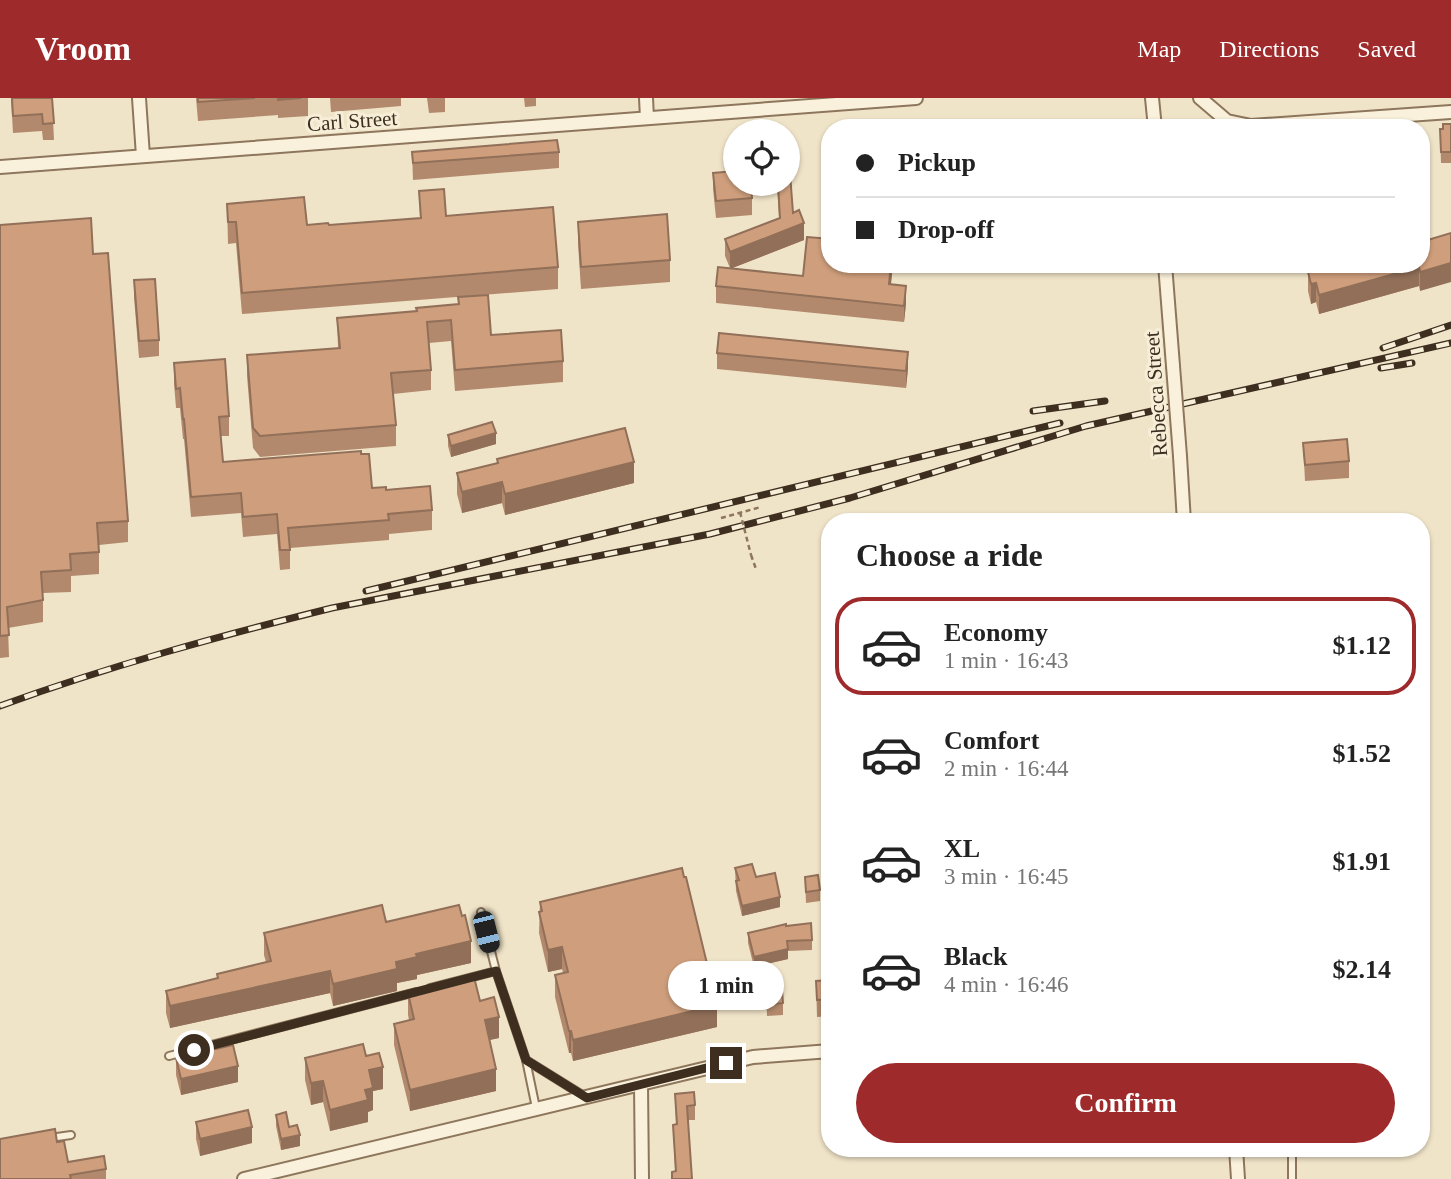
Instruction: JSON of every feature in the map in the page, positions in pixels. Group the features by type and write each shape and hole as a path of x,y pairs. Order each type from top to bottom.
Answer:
{"street":[{"path":"139,98 143,156"},
{"path":"646,98 648,118"},
{"name":"Carl Street","path":"0,167 916,98"},
{"path":"1152,98 1154,119"},
{"path":"1200,98 1225,119"},
{"path":"1351,119 1451,112"},
{"name":"Rebecca Street","path":"1166,273 1183,513"},
{"path":"244,1179 641,1085 673,1075 753,1058 821,1052"},
{"path":"641,1085 642,1179"},
{"path":"1237,1157 1238,1179"}],"lane":[{"path":"481,912 496,971 526,1060 536,1110"},
{"path":"169,1056 496,971"},
{"path":"526,1060 587,1098"},
{"path":"47,1139 71,1135"},
{"path":"1292,1157 1292,1179"}],"path":[{"path":"722,518 761,507"},
{"path":"740,512 757,569"}],"building":[{"path":"12,98 52,98 54,123 43,124 42,114 13,116"},
{"path":"198,98 255,98 198,102"},
{"path":"1443,124 1451,124 1451,152 1441,152 1440,129 1443,129"},
{"path":"557,140 559,152 413,163 412,152"},
{"path":"723,172 723,196 752,198 716,201 713,173"},
{"path":"444,189 446,216 553,207 558,267 242,293 236,222 228,222 227,204 304,197 307,225 329,225 421,218 419,191"},
{"path":"779,196 792,196 793,213 799,210 804,223 730,252 725,239 780,218"},
{"path":"667,214 670,260 581,267 578,222"},
{"path":"91,218 93,254 108,253 128,521 97,523 99,552 70,554 71,570 41,572 43,600 7,607 9,635 0,636 0,225"},
{"path":"1451,233 1451,263 1430,269 1430,239"},
{"path":"807,237 821,238 821,273 890,273 889,284 906,286 904,306 716,286 718,267 803,276"},
{"path":"1308,273 1398,273 1319,295 1316,283 1311,284"},
{"path":"155,279 159,340 139,341 134,280"},
{"path":"488,295 491,335 561,330 563,361 455,370 451,320 427,322 431,370 391,373 396,425 260,436 253,428 247,355 340,348 337,318 417,311 416,308 459,304 458,297"},
{"path":"719,333 908,352 906,371 717,353"},
{"path":"225,359 229,416 219,417 223,462 361,451 361,454 369,454 372,488 386,487 386,490 430,486 432,510 388,514 389,520 288,528 290,550 280,550 277,514 243,517 241,493 191,497 184,419 180,388 176,389 174,363"},
{"path":"492,422 496,433 451,446 448,435"},
{"path":"625,428 634,462 505,494 502,482 462,492 457,473 498,463 497,459"},
{"path":"1347,439 1349,461 1305,465 1303,443"},
{"path":"752,864 756,877 775,873 780,897 742,906 735,868"},
{"path":"682,868 717,1005 573,1040 555,975 568,972 562,947 548,950 539,912 542,911 540,902"},
{"path":"818,875 820,890 806,892 805,877"},
{"path":"382,905 386,922 459,905 462,916 465,915 471,941 416,954 417,957 396,962 397,969 333,984 330,971 170,1006 166,991 218,978 217,974 271,961 264,933"},
{"path":"811,923 812,940 787,941 788,949 754,957 748,933 786,924"},
{"path":"474,977 480,1001 494,997 499,1017 485,1020 496,1069 410,1090 394,1024 414,1019 408,993"},
{"path":"816,981 821,981 821,1000 817,1000"},
{"path":"782,990 783,1003 767,1005 766,991"},
{"path":"363,1044 366,1056 379,1053 383,1067 369,1070 373,1088 365,1090 368,1100 330,1110 323,1081 311,1083 305,1058"},
{"path":"233,1045 238,1066 181,1079 176,1058"},
{"path":"694,1092 695,1105 687,1106 692,1179 672,1179 672,1172 676,1171 673,1125 677,1124 675,1094"},
{"path":"248,1110 252,1127 200,1139 196,1122"},
{"path":"286,1112 289,1127 297,1125 300,1135 281,1139 276,1115"},
{"path":"55,1129 57,1142 64,1141 68,1162 104,1156 106,1169 70,1175 71,1179 0,1179 0,1139"}],"railway":[{"path":"1383,348 1451,325"},
{"path":"0,706 164,652 332,608 710,534 850,498 1086,426 1451,343"},
{"path":"1381,368 1412,363"},
{"path":"1033,411 1105,401"},
{"path":"366,591 1060,423"}],"route":[{"path":"194,1050 496,971 526,1060 587,1098 726,1063"}]}
